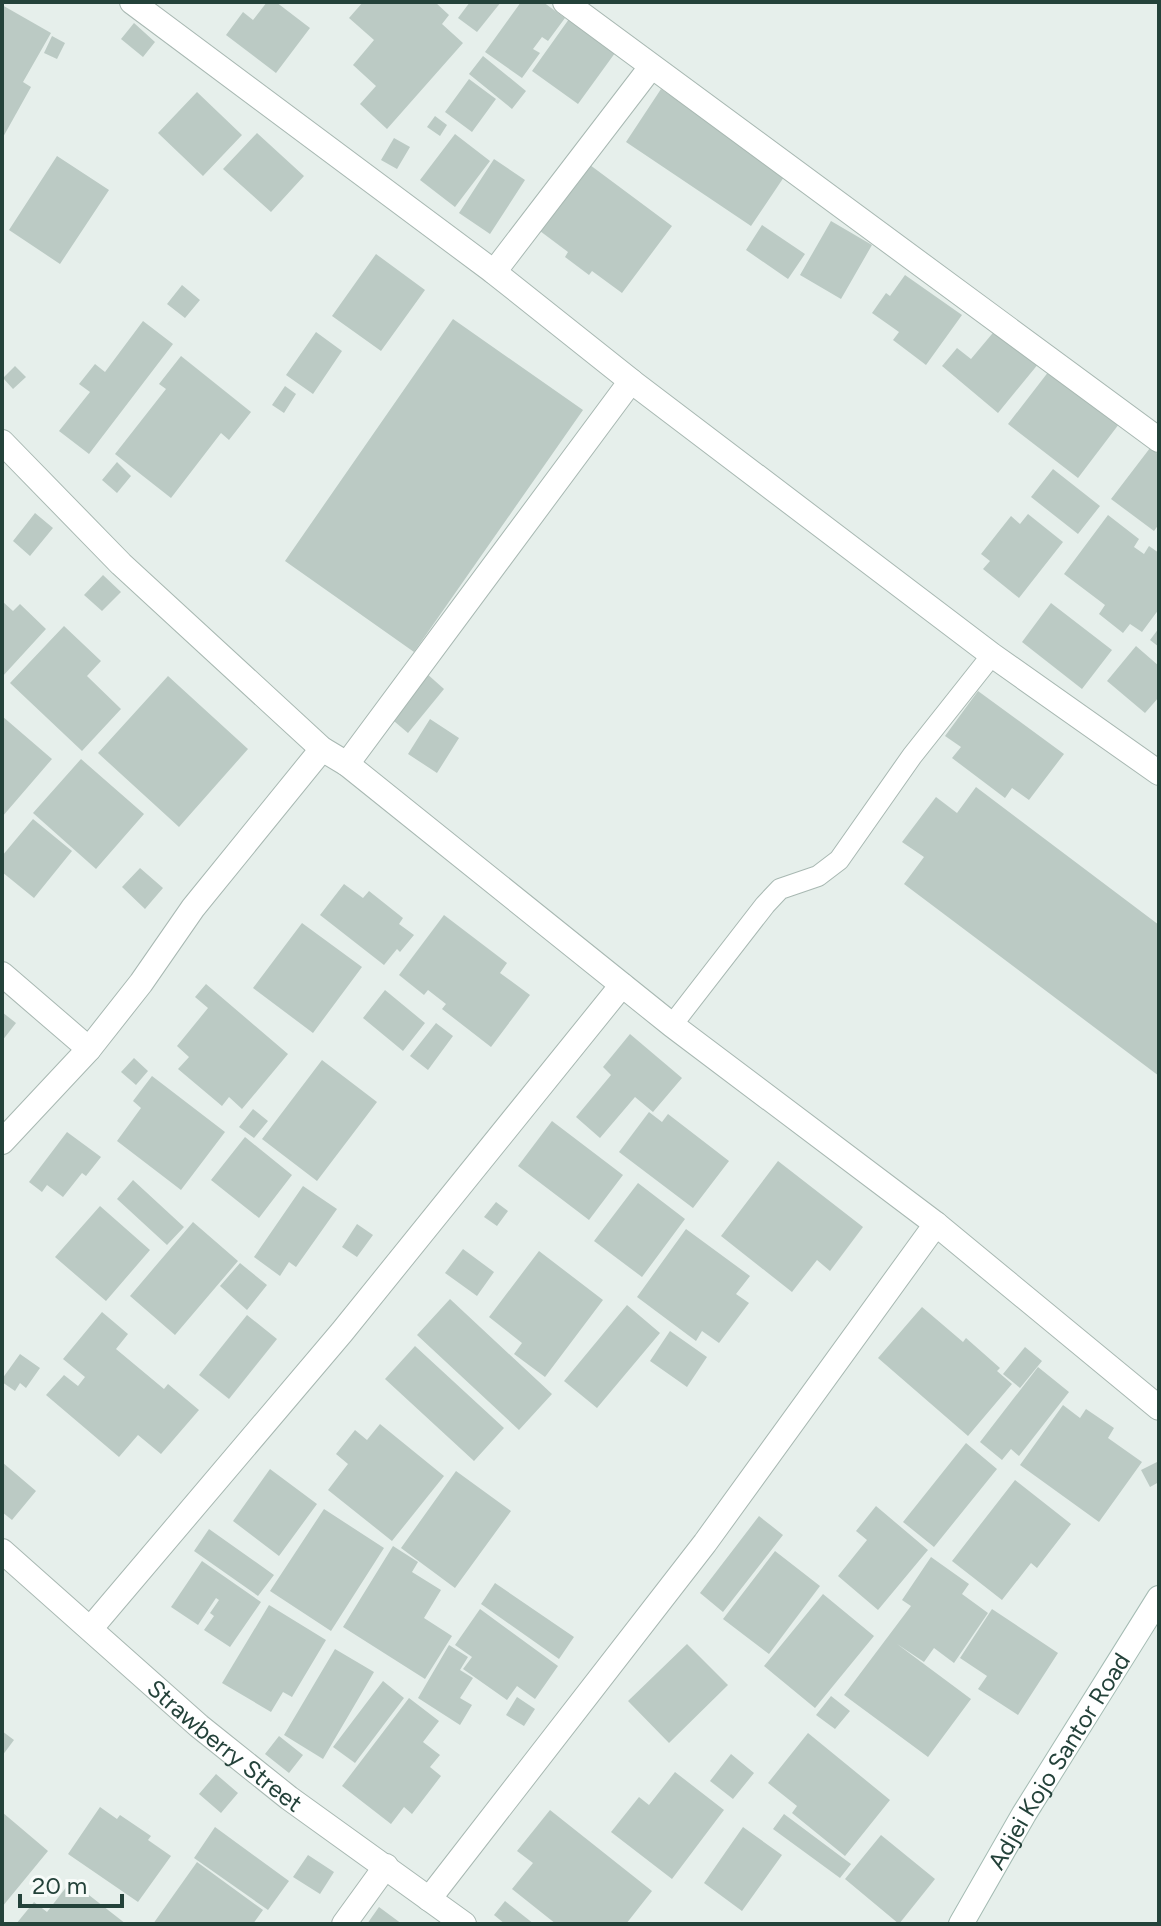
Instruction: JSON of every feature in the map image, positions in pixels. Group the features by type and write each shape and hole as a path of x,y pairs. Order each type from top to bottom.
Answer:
{"street":[{"path":"132,2 494,272 631,381 992,655 1159,773"},
{"path":"565,2 1159,440"},
{"path":"494,272 651,67"},
{"path":"347,764 631,381"},
{"path":"2,442 121,564 322,749 347,764 672,1025 936,1224 1159,1408"},
{"path":"2,1142 89,1049 141,983 193,908 322,749"},
{"path":"2,974 89,1049"},
{"path":"91,1628 342,1332 622,985"},
{"path":"429,1899 705,1543 936,1224"},
{"name":"Strawberry Street","path":"2,1551 199,1726 289,1798 464,1924"},
{"name":"Adjei Kojo Santor Road","path":"961,1924 1024,1814 1159,1598"},
{"path":"344,1924 386,1866"}],"lane":[{"path":"672,1025 780,889 818,876 839,860 912,756 992,655"}],"building":[{"path":"267,2 276,2 310,28 276,73 226,35 243,12 253,20"},
{"path":"363,2 435,2 449,15 442,24 463,43 387,129 360,104 376,86 353,65 374,40 349,18"},
{"path":"470,2 501,2 477,32 458,18"},
{"path":"521,2 543,2 565,18 548,41 542,37 533,49 540,53 522,78 485,52"},
{"path":"2,5 51,33 23,82 31,87 2,139"},
{"path":"569,19 615,53 578,104 532,71"},
{"path":"134,23 155,42 143,57 121,39"},
{"path":"52,36 65,43 57,59 44,53"},
{"path":"483,56 526,91 512,109 469,74"},
{"path":"469,79 496,99 472,132 445,112"},
{"path":"661,89 786,174 751,226 626,142"},
{"path":"197,92 242,135 203,176 158,133"},
{"path":"435,116 447,125 440,136 427,127"},
{"path":"257,133 304,176 271,212 223,169"},
{"path":"455,134 490,161 455,207 420,180"},
{"path":"394,138 410,147 397,169 381,160"},
{"path":"57,156 109,190 60,264 9,230"},
{"path":"494,159 525,180 490,234 459,213"},
{"path":"590,165 672,226 622,293 592,271 589,275 565,257 568,252 540,231"},
{"path":"831,221 872,245 841,299 800,275"},
{"path":"762,225 805,254 788,279 746,250"},
{"path":"376,254 425,290 381,351 332,316"},
{"path":"905,275 962,315 926,365 893,340 899,332 872,313 886,293 890,296"},
{"path":"182,285 200,300 185,318 167,304"},
{"path":"453,319 583,410 414,652 285,561"},
{"path":"143,321 173,344 89,454 59,431 90,392 79,384 95,364 105,372"},
{"path":"997,328 1039,363 998,413 942,366 957,348 971,359"},
{"path":"316,332 342,351 313,394 286,375"},
{"path":"181,356 251,412 229,440 221,433 171,498 115,454 166,389 159,384"},
{"path":"15,366 26,377 13,389 3,378"},
{"path":"1049,371 1119,424 1078,478 1008,424"},
{"path":"285,386 296,394 284,413 272,405"},
{"path":"1150,448 1159,455 1159,524 1154,531 1111,499"},
{"path":"117,462 131,476 117,493 102,480"},
{"path":"1053,469 1100,506 1078,534 1031,497"},
{"path":"35,513 53,528 30,556 13,541"},
{"path":"1028,514 1063,542 1019,598 983,569 990,561 981,554 1011,516 1020,524"},
{"path":"1108,515 1139,539 1134,547 1144,554 1149,546 1159,553 1159,609 1142,632 1130,624 1123,633 1099,614 1105,605 1064,574"},
{"path":"103,575 121,592 102,611 84,595"},
{"path":"2,601 13,611 20,604 46,629 2,677"},
{"path":"1051,603 1112,650 1082,689 1022,642"},
{"path":"64,626 101,661 87,676 121,709 82,751 10,683"},
{"path":"1159,628 1159,647 1150,640"},
{"path":"1136,646 1159,666 1159,697 1145,713 1107,681"},
{"path":"426,673 444,689 408,733 388,716"},
{"path":"168,676 248,749 179,827 98,753"},
{"path":"978,691 1064,754 1029,800 1012,788 1005,798 952,758 961,747 945,736"},
{"path":"2,716 52,759 2,817"},
{"path":"430,719 459,738 437,773 408,754"},
{"path":"81,759 144,814 96,869 33,813"},
{"path":"976,787 1159,925 1159,1076 904,884 924,857 902,842 936,797 957,813"},
{"path":"33,819 72,851 34,898 2,872 2,856"},
{"path":"140,868 163,888 145,909 122,887"},
{"path":"344,884 363,898 369,891 403,918 399,924 414,935 384,965 320,915"},
{"path":"444,915 507,963 500,973 530,995 491,1047 442,1009 446,1004 428,990 424,995 399,975"},
{"path":"302,923 362,967 313,1033 253,988"},
{"path":"206,984 288,1054 242,1109 229,1097 222,1106 178,1069 189,1057 177,1046 208,1008 195,997"},
{"path":"385,990 425,1023 403,1051 363,1018"},
{"path":"2,1012 16,1023 2,1041"},
{"path":"436,1023 453,1036 428,1070 410,1056"},
{"path":"630,1034 682,1078 653,1112 635,1097 600,1138 576,1117 611,1075 603,1067"},
{"path":"134,1058 148,1071 136,1085 121,1072"},
{"path":"322,1060 377,1102 317,1181 262,1139"},
{"path":"152,1076 225,1132 181,1190 117,1141 141,1108 133,1101"},
{"path":"253,1109 268,1121 254,1138 239,1127"},
{"path":"649,1112 662,1122 668,1114 729,1161 693,1208 619,1152"},
{"path":"552,1121 623,1175 589,1220 518,1166"},
{"path":"67,1132 101,1157 86,1176 82,1173 63,1197 47,1185 42,1192 29,1182"},
{"path":"245,1137 292,1175 259,1218 211,1180"},
{"path":"778,1161 863,1227 830,1271 817,1260 792,1292 721,1236"},
{"path":"133,1180 184,1227 167,1245 117,1199"},
{"path":"638,1183 685,1219 642,1277 594,1241"},
{"path":"303,1186 337,1209 296,1267 289,1262 280,1276 254,1257"},
{"path":"496,1202 508,1211 497,1226 484,1217"},
{"path":"100,1206 150,1250 106,1301 55,1257"},
{"path":"193,1222 238,1261 175,1335 130,1296"},
{"path":"357,1224 373,1235 357,1257 342,1247"},
{"path":"686,1229 750,1276 736,1294 749,1303 719,1343 702,1331 696,1341 637,1297"},
{"path":"463,1249 494,1272 477,1296 445,1273"},
{"path":"539,1251 603,1300 545,1377 514,1354 522,1343 489,1317"},
{"path":"240,1263 267,1285 247,1310 220,1286"},
{"path":"450,1299 552,1394 519,1430 417,1335"},
{"path":"627,1305 660,1333 597,1408 564,1381"},
{"path":"922,1307 963,1342 966,1338 1000,1368 997,1371 1012,1384 968,1436 878,1358"},
{"path":"102,1312 128,1334 116,1349 164,1389 168,1384 199,1410 161,1454 138,1435 119,1457 46,1395 64,1375 78,1386 85,1377 63,1359"},
{"path":"247,1315 277,1339 229,1399 199,1375"},
{"path":"670,1331 707,1357 687,1387 650,1361"},
{"path":"415,1346 504,1428 474,1461 385,1379"},
{"path":"1025,1347 1042,1361 1020,1388 1003,1374"},
{"path":"20,1354 40,1368 26,1388 20,1383 15,1391 2,1379"},
{"path":"1038,1367 1069,1392 1019,1456 1011,1449 1002,1460 980,1442"},
{"path":"1063,1405 1080,1418 1086,1409 1114,1428 1108,1438 1142,1462 1099,1522 1020,1465"},
{"path":"380,1424 444,1476 392,1541 328,1490 348,1464 336,1454 355,1430 367,1440"},
{"path":"966,1443 997,1469 934,1547 903,1522"},
{"path":"1159,1461 1159,1482 1150,1487 1141,1470"},
{"path":"2,1462 36,1491 12,1520 2,1512"},
{"path":"270,1469 317,1504 279,1556 233,1521"},
{"path":"456,1471 511,1511 455,1588 401,1548"},
{"path":"1015,1480 1071,1524 1037,1568 1031,1563 1002,1600 952,1561"},
{"path":"876,1506 928,1550 878,1610 838,1576 867,1540 856,1531"},
{"path":"324,1509 384,1548 331,1631 270,1591"},
{"path":"759,1516 783,1535 723,1612 700,1593"},
{"path":"209,1529 274,1575 258,1596 194,1551"},
{"path":"393,1546 418,1562 412,1572 441,1590 424,1618 452,1636 425,1679 343,1627"},
{"path":"775,1551 820,1586 769,1654 723,1619"},
{"path":"931,1557 969,1584 962,1594 988,1613 954,1663 934,1648 924,1662 897,1644 971,1699 928,1757 844,1695 911,1606 902,1600"},
{"path":"202,1561 261,1602 230,1647 204,1630 214,1616 210,1613 219,1600 216,1598 198,1625 171,1607"},
{"path":"495,1583 574,1637 559,1659 481,1604"},
{"path":"823,1594 874,1636 815,1708 764,1666"},
{"path":"269,1605 326,1640 292,1697 283,1692 271,1712 222,1683"},
{"path":"480,1609 558,1666 535,1699 517,1686 507,1700 463,1669 472,1657 455,1645"},
{"path":"992,1609 1058,1653 1018,1715 978,1689 987,1676 960,1658"},
{"path":"687,1644 728,1685 669,1743 628,1701"},
{"path":"449,1645 468,1657 460,1670 473,1678 460,1698 472,1705 460,1725 418,1698"},
{"path":"335,1649 374,1672 323,1759 284,1735"},
{"path":"383,1681 404,1698 355,1763 333,1747"},
{"path":"831,1696 850,1711 835,1729 816,1715"},
{"path":"517,1697 535,1709 524,1726 506,1715"},
{"path":"409,1698 439,1721 423,1742 440,1755 430,1767 441,1776 412,1814 404,1807 391,1824 342,1786"},
{"path":"2,1731 14,1740 2,1756"},
{"path":"808,1733 890,1800 845,1856 792,1813 797,1806 768,1783"},
{"path":"279,1736 303,1755 289,1773 265,1754"},
{"path":"731,1754 754,1773 733,1799 710,1781"},
{"path":"675,1772 724,1810 672,1879 611,1832 639,1797 649,1805"},
{"path":"216,1774 238,1793 221,1813 199,1794"},
{"path":"100,1807 117,1819 120,1815 151,1836 148,1840 171,1856 138,1902 68,1854"},
{"path":"550,1810 652,1891 626,1924 556,1924 512,1889 533,1863 517,1851"},
{"path":"2,1812 48,1851 2,1907"},
{"path":"784,1814 851,1864 840,1878 773,1829"},
{"path":"215,1827 289,1881 268,1910 194,1858"},
{"path":"743,1827 782,1855 742,1911 704,1883"},
{"path":"881,1835 935,1879 899,1924 845,1879"},
{"path":"308,1855 334,1872 320,1894 293,1877"},
{"path":"197,1862 263,1910 253,1924 153,1924"},
{"path":"71,1881 126,1924 16,1924 34,1902 47,1912"},
{"path":"505,1901 534,1924 505,1924 494,1915"},
{"path":"379,1907 402,1924 367,1924"}]}
